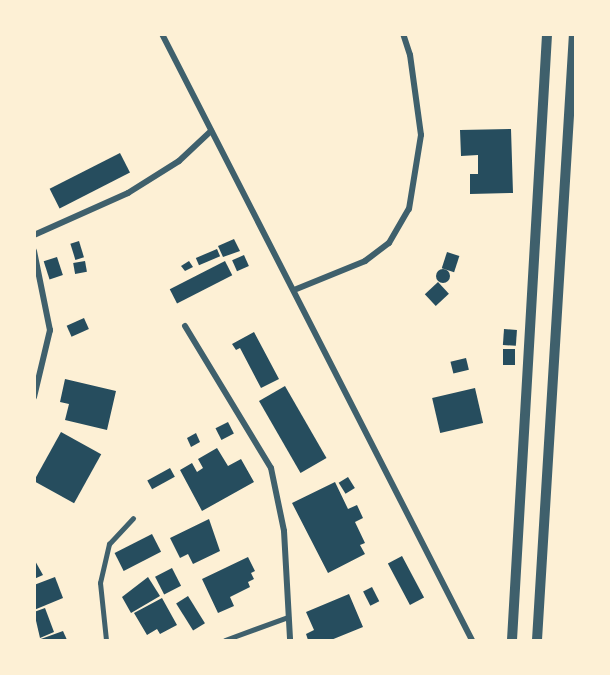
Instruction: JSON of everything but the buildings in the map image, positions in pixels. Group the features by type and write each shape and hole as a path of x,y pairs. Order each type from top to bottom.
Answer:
{"street":[{"path":"162,34 472,640"},
{"path":"294,290 365,261 389,243 409,209 420,135 410,55 403,34"},
{"path":"512,640 547,34"},
{"path":"537,640 571,144 574,34"},
{"path":"34,235 128,194 179,161 211,131"},
{"path":"34,251 50,330 34,397"},
{"path":"185,326 271,468 285,531 290,640"}],"lane":[{"path":"106,640 100,584 109,544 133,518"},
{"path":"225,640 288,617"}]}
